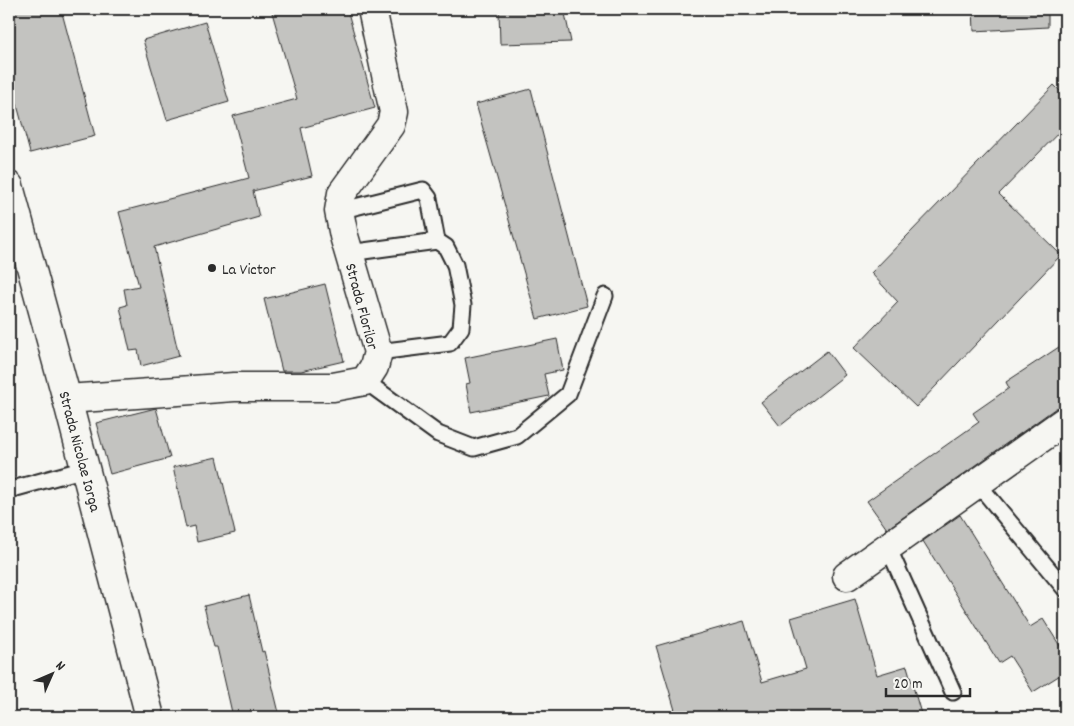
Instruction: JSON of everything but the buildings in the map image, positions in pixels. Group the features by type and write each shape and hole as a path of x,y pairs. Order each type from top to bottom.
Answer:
{"street":[{"path":"339,211 342,193 391,125 394,112 372,9"},
{"name":"Strada Nicolae Iorga","path":"9,186 150,717"},
{"name":"Strada Florilor","path":"339,211 378,352 374,367 366,381"},
{"path":"67,399 234,387 333,387 366,381"},
{"path":"847,576 1065,421"}],"lane":[{"path":"339,211 423,190 429,198 437,240 446,248 455,265 463,305 461,328 450,343 378,352"},
{"path":"349,252 437,240"},
{"path":"366,381 438,434 474,448 517,436 568,394 605,296"},
{"path":"9,490 85,469"},
{"path":"978,484 1065,589"},
{"path":"888,547 953,692"}],"place":[{"name":"La Victor","path":"212,268"}]}
